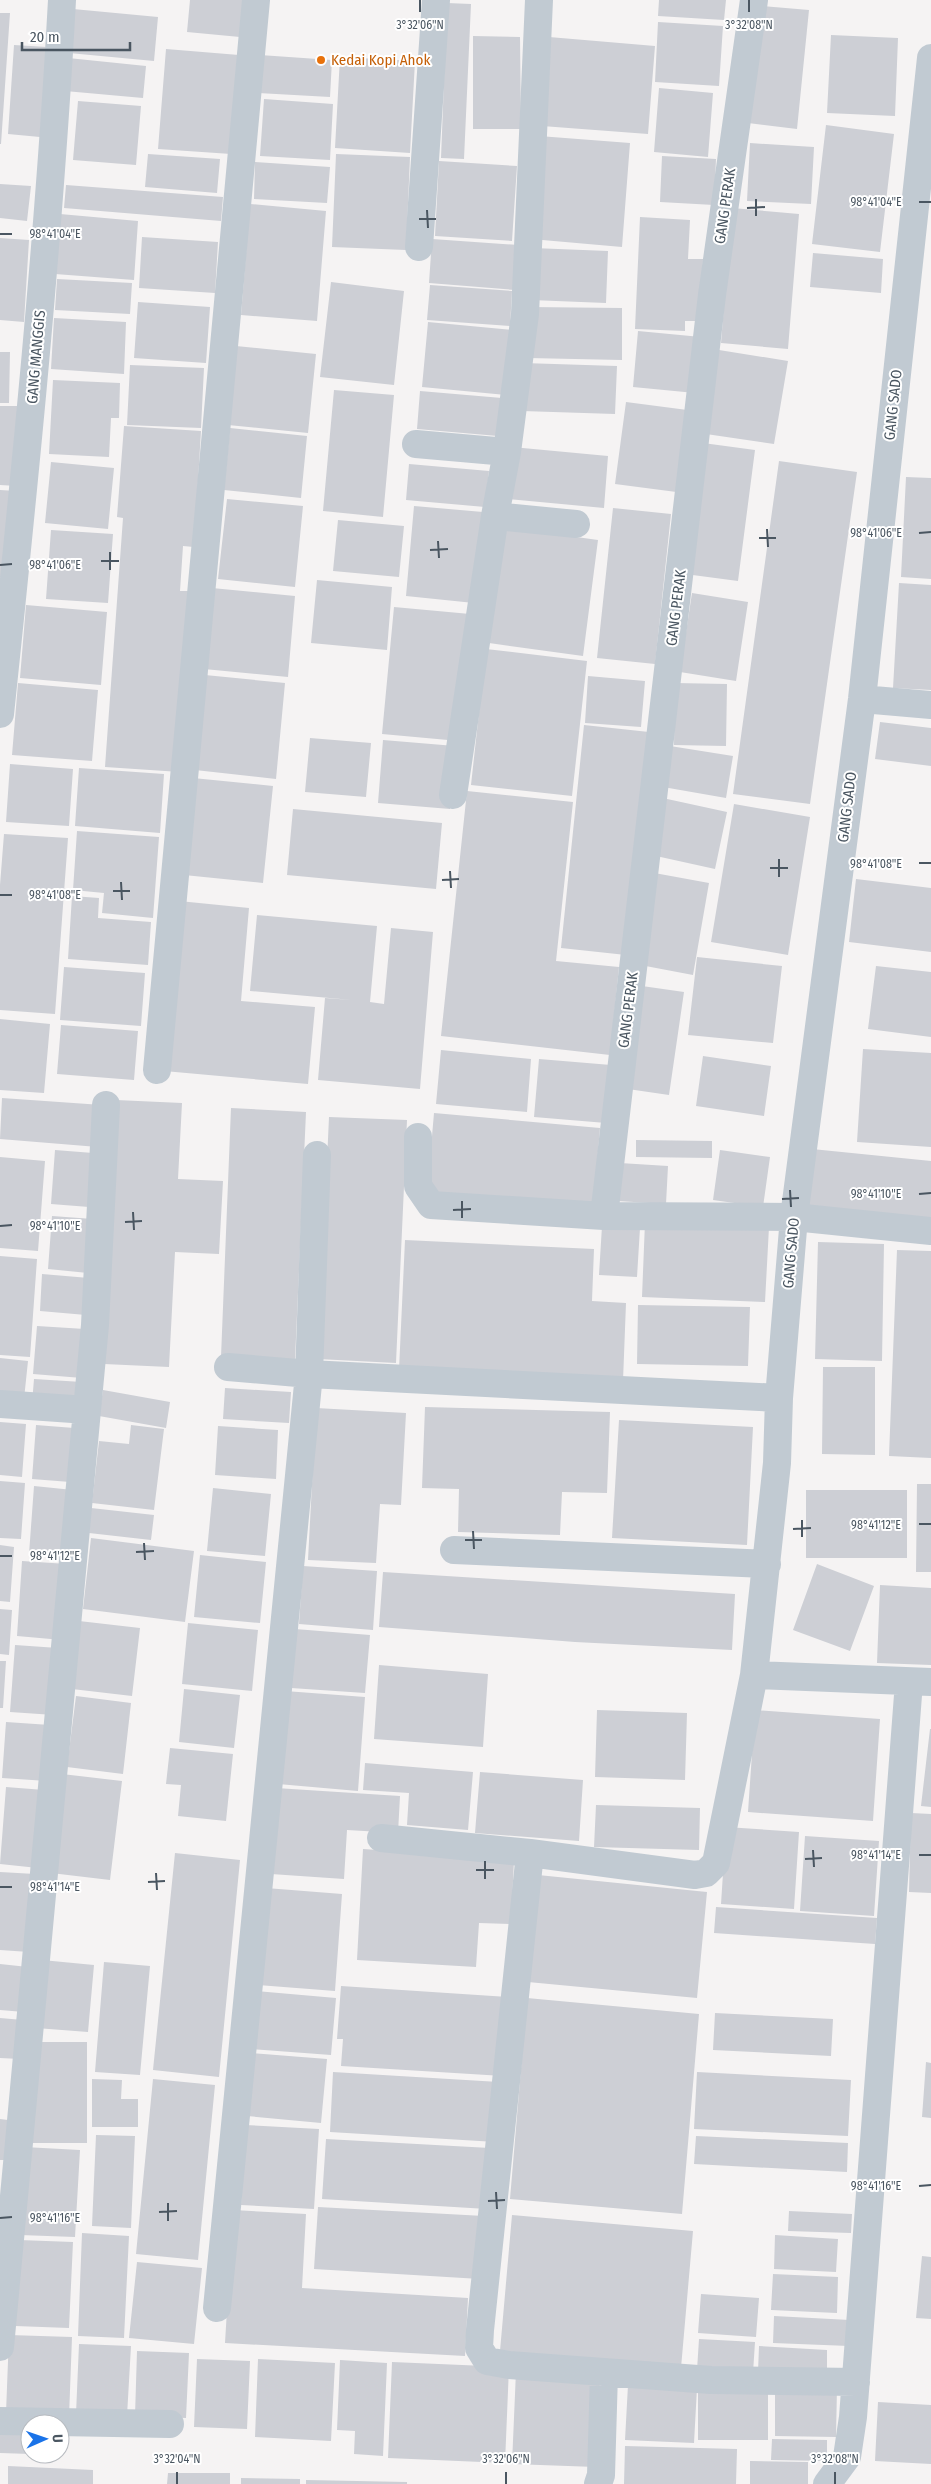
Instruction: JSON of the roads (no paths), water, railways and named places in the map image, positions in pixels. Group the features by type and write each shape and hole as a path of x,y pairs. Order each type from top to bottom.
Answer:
{"street":[{"name":"GANG MANGGIS","path":"0,714 29,439 62,0"},
{"path":"157,1070 256,0"},
{"path":"419,247 436,0"},
{"path":"453,795 495,516 507,452 525,314 539,0"},
{"name":"GANG PERAK","path":"604,1216 712,295 754,0"},
{"name":"GANG SADO","path":"530,1853 695,1875 706,1873 716,1863 754,1675 778,1464 779,1398 794,1217 862,699 931,58"},
{"path":"416,444 507,452"},
{"path":"495,516 576,524"},
{"path":"862,699 931,705"},
{"path":"0,2347 88,1410 106,1105"},
{"path":"418,1137 418,1186 431,1205 604,1216 794,1217 931,1231"},
{"path":"217,2308 309,1374 317,1155"},
{"path":"228,1367 309,1374 779,1398"},
{"path":"0,1404 88,1410"},
{"path":"454,1550 767,1564"},
{"path":"754,1675 920,1682 856,2382 846,2457 827,2484"},
{"path":"381,1838 530,1853 479,2348 487,2362 604,2373 711,2380 856,2382"},
{"path":"598,2484 601,2475 604,2373"},
{"path":"0,2421 170,2424"}],"place":[{"name":"Kedai Kopi Ahok","path":"321,60"}]}
